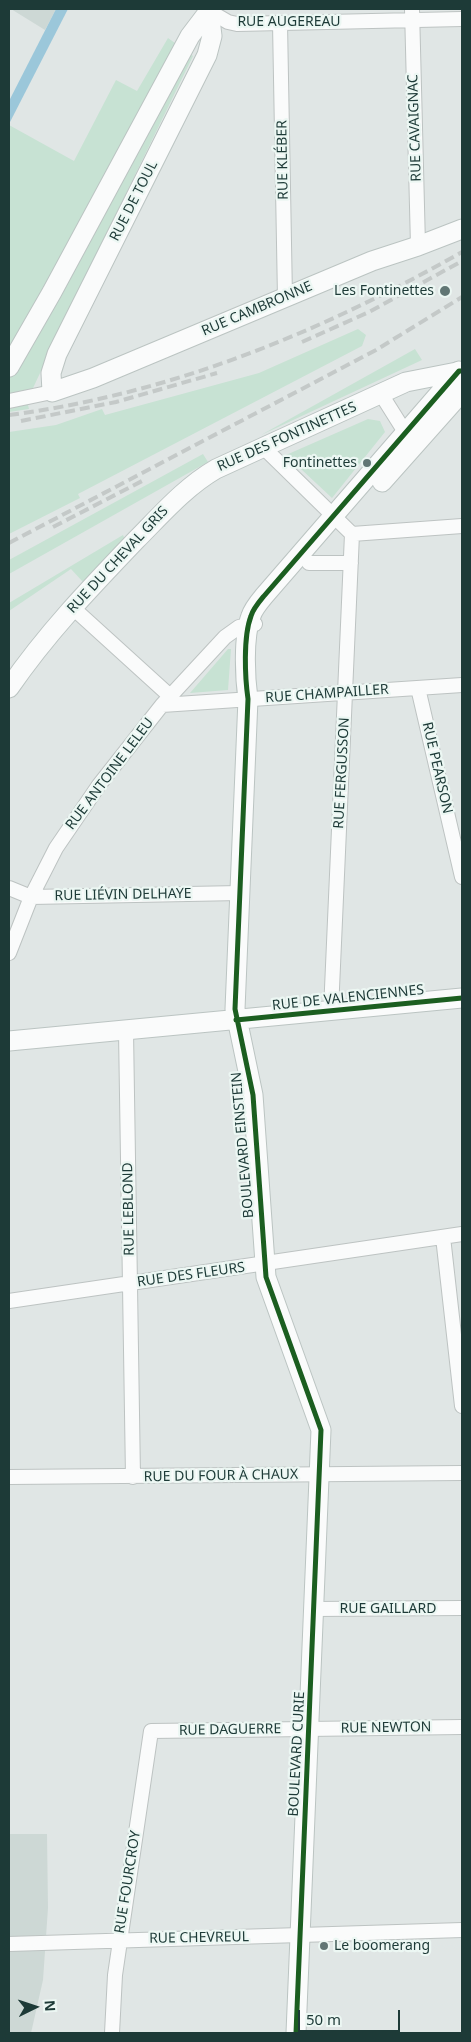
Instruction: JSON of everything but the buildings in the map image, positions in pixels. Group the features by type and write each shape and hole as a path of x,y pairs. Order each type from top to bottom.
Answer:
{"street":[{"name":"RUE AUGEREAU","path":"210,10 228,22 237,24 412,14 462,19"},
{"path":"9,367 56,285 190,36 210,10"},
{"name":"RUE DE TOUL","path":"52,392 51,373 57,354 207,55 212,36 210,10"},
{"name":"RUE CAVAIGNAC","path":"412,14 418,246"},
{"name":"RUE KLÉBER","path":"280,23 285,298"},
{"name":"RUE CAMBRONNE","path":"52,392 80,383 372,261 462,229"},
{"path":"252,624 253,610 264,596 343,526 410,440 453,395 461,375"},
{"name":"RUE DES FONTINETTES","path":"194,483 216,469 406,382 461,375"},
{"name":"RUE DES FONTINETTES","path":"381,394 432,387 453,395"},
{"path":"9,401 52,392"},
{"path":"381,394 410,440"},
{"path":"263,447 343,526 462,526"},
{"name":"RUE DU CHEVAL GRIS","path":"9,688 72,607 194,483"},
{"name":"RUE ANTOINE LELEU","path":"9,953 32,897 61,840 78,812 166,700 225,637 239,627 252,624 343,526"},
{"name":"RUE FERGUSSON","path":"331,1012 351,564 343,526"},
{"path":"309,563 351,564"},
{"path":"72,607 166,700"},
{"name":"BOULEVARD EINSTEIN","path":"252,624 252,676 248,699 235,1001 236,1020 253,1095 264,1264 268,1285 320,1423 320,1475"},
{"name":"RUE CHAMPAILLER","path":"166,700 248,699 462,685"},
{"name":"RUE PEARSON","path":"418,688 462,877"},
{"name":"RUE LIÉVIN DELHAYE","path":"9,888 32,897 240,893"},
{"name":"RUE DE VALENCIENNES","path":"9,1041 331,1012 462,998"},
{"name":"RUE LEBLOND","path":"126,1031 133,1477"},
{"name":"RUE DES FLEURS","path":"9,1301 462,1234"},
{"path":"442,1237 462,1406"},
{"name":"RUE DU FOUR À CHAUX","path":"9,1477 462,1473"},
{"name":"BOULEVARD CURIE","path":"296,2033 320,1475"},
{"name":"RUE GAILLARD","path":"314,1609 462,1608"},
{"name":"RUE NEWTON","path":"309,1729 462,1727"},
{"name":"RUE DAGUERRE","path":"151,1730 309,1729"},
{"name":"RUE FOURCROY","path":"112,2033 113,1990 151,1730"},
{"name":"RUE CHEVREUL","path":"9,1944 462,1930"}],"shaded area":[{"path":"11,9 56,9 45,30"},
{"path":"9,1834 47,1834 48,1908 43,1980 31,2033 9,2033"}],"green space":[{"path":"168,38 193,56 27,401 29,409 9,412 9,125 74,161 116,80 137,91"},
{"path":"358,329 366,335 362,346 78,494 80,498 9,534 9,432 56,425 102,409 105,415 259,373"},
{"path":"415,349 422,360 261,435"},
{"path":"368,419 380,421 385,432 332,498 286,455"},
{"path":"203,454 208,462 9,574 9,560"},
{"path":"123,535 125,540 83,582 71,569 9,611 9,603"},
{"path":"228,649 231,649 228,690 190,693"}],"water":[{"path":"56,9 68,9 9,124 9,101"}],"railway":[{"path":"9,415 69,405 128,392 243,356 355,308 462,252"},
{"path":"302,342 369,312 462,261"},
{"path":"9,543 376,350 462,297"},
{"path":"21,421 116,402 217,373"},
{"path":"53,527 144,480"}],"cycle path":[{"path":"296,2033 321,1430 266,1277 253,1095 235,1009 248,699 246,669 247,635 252,613 260,601 459,371 462,371"},
{"path":"236,1020 462,998"}],"place":[{"name":"Les Fontinettes","path":"445,291"},
{"name":"Fontinettes","path":"367,463"},
{"name":"Le boomerang","path":"324,1946"}]}
